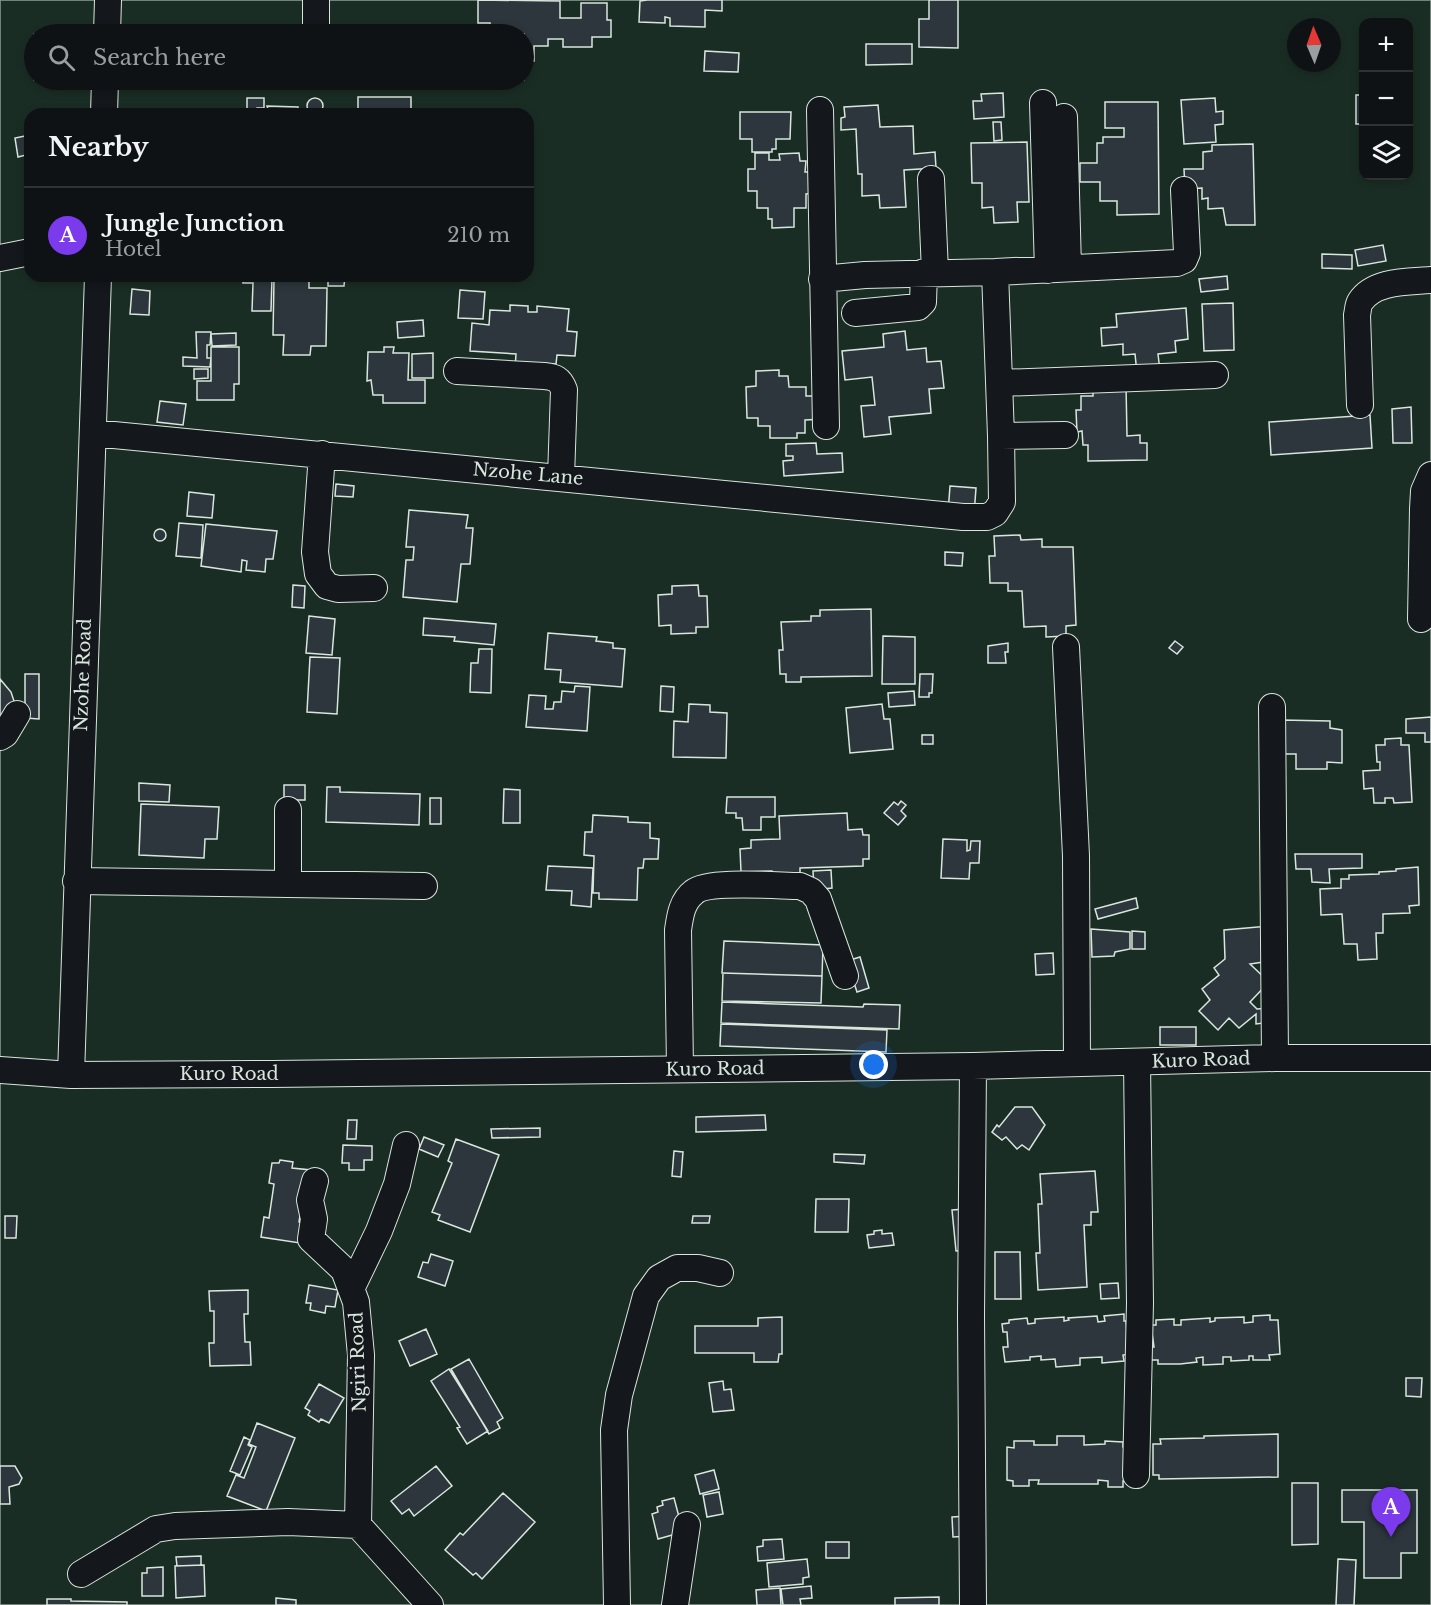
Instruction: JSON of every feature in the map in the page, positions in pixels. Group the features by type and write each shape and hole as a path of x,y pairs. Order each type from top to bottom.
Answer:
{"street":[{"path":"107,24 108,0"},
{"path":"315,24 316,0"},
{"path":"104,108 105,90"},
{"path":"1043,102 1058,269"},
{"path":"820,110 826,426"},
{"path":"1058,269 1064,117"},
{"path":"855,313 918,307 923,302 930,272 931,179"},
{"path":"822,279 930,272 995,272 1177,263 1184,260 1187,253 1184,190"},
{"path":"0,258 24,253"},
{"name":"Nzohe Lane","path":"93,433 963,517 987,517 994,513 1002,502 1002,436 995,272"},
{"path":"1360,405 1357,315 1359,302 1371,292 1386,285 1431,280"},
{"name":"Nzohe Road","path":"71,1075 98,282"},
{"path":"457,371 555,377 561,381 564,390 561,477"},
{"path":"1000,383 1215,375"},
{"path":"1002,436 1065,435"},
{"path":"322,454 315,552 318,574 327,586 338,589 374,588"},
{"path":"1421,619 1424,491 1431,475"},
{"path":"1066,647 1076,856 1077,1062"},
{"path":"1272,707 1275,1058"},
{"path":"0,737 17,714"},
{"path":"288,810 288,883"},
{"path":"76,881 424,886"},
{"path":"680,1069 678,930 682,908 694,891 716,885 800,886 811,891 818,899 845,976"},
{"name":"Kuro Road","path":"0,1070 71,1075 973,1066 1275,1058 1431,1058"},
{"path":"1136,1475 1140,1304 1137,1062"},
{"path":"973,1066 971,1316 973,1605"},
{"path":"351,1288 383,1222 397,1184 406,1145"},
{"name":"Ngiri Road","path":"315,1180 310,1200 314,1219 311,1239 344,1270 356,1302 360,1355 358,1526"},
{"path":"617,1605 614,1430 619,1395 646,1296 659,1278 677,1268 698,1268 720,1273"},
{"path":"81,1574 156,1529 175,1526 288,1522 358,1526 430,1605"},
{"path":"675,1605 687,1525"}],"green space":[{"path":"0,0 1431,0 1431,1605 0,1605"}],"building":[{"path":"478,0 560,1 560,18 581,18 581,3 607,3 607,20 611,20 611,37 592,37 592,47 563,47 563,39 548,39 548,46 534,46 534,24 478,23"},
{"path":"722,0 722,11 705,10 705,27 670,26 670,18 665,17 665,23 639,22 640,1"},
{"path":"929,0 958,0 958,48 919,47 919,19 929,19"},
{"path":"866,44 912,44 912,64 866,65"},
{"path":"705,51 739,53 738,72 704,71"},
{"path":"1003,93 1004,117 974,119 973,101 982,101 981,94"},
{"path":"1356,95 1359,95 1359,124 1356,124"},
{"path":"358,97 411,97 411,108 358,108"},
{"path":"247,98 264,98 264,108 247,108"},
{"path":"312,98 318,98 323,103 323,108 307,108 307,103"},
{"path":"1215,98 1216,112 1223,111 1223,124 1215,125 1216,142 1184,144 1181,100"},
{"path":"1105,102 1158,102 1159,214 1117,215 1117,201 1100,201 1100,182 1080,182 1080,163 1097,163 1097,143 1103,143 1103,137 1124,137 1124,128 1105,128"},
{"path":"878,105 880,127 913,126 914,154 935,152 936,168 904,170 906,207 880,208 879,195 862,196 862,174 858,174 856,129 841,130 841,118 845,117 844,107"},
{"path":"267,106 298,107 298,108 268,108"},
{"path":"740,112 791,112 790,139 776,139 776,149 772,149 772,152 752,152 752,139 740,139"},
{"path":"993,122 1001,122 1002,140 994,141"},
{"path":"24,136 24,156 18,157 15,138"},
{"path":"1027,142 1029,202 1017,202 1018,222 994,223 993,207 982,208 982,183 972,183 971,143"},
{"path":"1253,144 1255,225 1226,225 1223,208 1208,209 1208,198 1202,199 1202,188 1185,189 1184,169 1203,169 1203,152 1212,151 1212,145"},
{"path":"755,153 769,153 769,160 780,160 779,154 799,153 800,161 806,161 805,172 817,172 817,193 806,194 806,208 794,208 794,227 772,228 772,219 768,219 768,208 757,208 757,191 748,191 748,169 755,169"},
{"path":"1383,245 1386,261 1358,266 1355,250"},
{"path":"1322,254 1352,255 1352,269 1322,268"},
{"path":"1227,276 1228,289 1201,292 1199,279"},
{"path":"272,282 271,311 252,311 253,283 243,283"},
{"path":"274,282 309,282 309,288 327,288 326,346 311,346 310,355 283,355 284,335 273,335"},
{"path":"328,282 344,282 344,286 328,286"},
{"path":"132,289 150,291 149,315 130,314"},
{"path":"460,290 485,292 483,319 458,318"},
{"path":"1233,303 1234,350 1204,351 1202,304"},
{"path":"510,305 528,306 528,312 537,312 537,306 569,309 567,331 577,332 575,356 557,355 556,364 535,363 535,371 515,369 516,354 470,351 472,323 489,325 490,310 510,311"},
{"path":"1186,308 1188,339 1175,341 1176,352 1158,354 1160,371 1137,373 1135,354 1123,355 1123,344 1102,346 1101,328 1117,327 1116,314"},
{"path":"423,320 424,336 398,338 397,322"},
{"path":"905,331 907,350 926,348 927,362 941,361 944,388 929,389 931,413 889,417 891,434 864,437 861,406 875,405 872,377 845,380 842,351 884,347 883,334"},
{"path":"196,332 211,332 210,345 207,345 207,358 211,358 210,367 183,366 183,357 197,358"},
{"path":"236,333 236,345 212,346 211,334"},
{"path":"211,347 239,347 239,384 234,384 234,400 197,400 197,381 211,381"},
{"path":"384,347 394,347 393,353 409,353 408,380 425,380 425,403 383,403 383,395 373,395 371,380 367,381 368,352 384,352"},
{"path":"433,353 433,378 412,378 412,354"},
{"path":"194,369 208,369 208,378 194,379"},
{"path":"779,370 779,376 788,376 789,387 806,387 806,396 824,396 825,419 805,420 805,433 797,433 797,438 770,438 770,426 758,426 758,418 747,418 746,387 756,386 756,371"},
{"path":"1126,385 1127,436 1140,435 1140,443 1147,443 1147,460 1088,461 1088,445 1083,445 1082,431 1077,432 1076,410 1081,410 1081,396 1093,396 1093,386"},
{"path":"160,401 186,404 183,425 157,422"},
{"path":"1411,407 1412,443 1393,443 1392,409"},
{"path":"1370,415 1372,448 1271,455 1269,422"},
{"path":"816,443 817,454 842,453 843,472 784,476 783,461 793,460 793,456 786,456 786,444"},
{"path":"336,484 354,486 353,497 335,496"},
{"path":"950,486 976,488 974,515 948,513"},
{"path":"189,492 214,495 212,518 187,516"},
{"path":"409,510 468,515 466,528 473,528 470,564 461,564 457,602 403,597 406,560 413,560 414,547 406,547"},
{"path":"179,523 203,525 201,558 176,556"},
{"path":"206,524 277,531 273,559 266,559 265,572 246,570 247,561 242,560 241,572 201,566"},
{"path":"162,529 166,535 162,541 158,541 154,533"},
{"path":"1020,535 1021,540 1042,539 1042,547 1073,547 1076,625 1066,626 1066,636 1046,637 1046,626 1024,627 1022,591 1008,591 1008,583 990,583 989,556 995,556 994,536"},
{"path":"945,552 963,553 962,566 945,565"},
{"path":"293,585 305,586 304,608 292,607"},
{"path":"698,585 699,596 707,596 708,627 696,627 696,633 671,634 671,625 659,626 658,595 672,594 672,586"},
{"path":"871,609 872,676 801,677 801,682 786,682 786,674 780,674 779,650 783,650 781,622 811,621 811,616 820,616 820,610"},
{"path":"309,616 335,619 332,655 306,653"},
{"path":"424,618 496,624 494,645 454,641 455,637 423,635"},
{"path":"548,633 597,637 596,641 613,643 613,648 625,649 622,687 560,682 561,670 545,669"},
{"path":"883,636 915,637 915,684 882,684"},
{"path":"1175,641 1183,647 1177,654 1169,648"},
{"path":"1008,643 1008,652 1005,652 1006,663 988,663 988,646"},
{"path":"479,649 492,649 491,693 470,692 471,663 478,663"},
{"path":"310,657 340,658 337,714 307,712"},
{"path":"25,674 39,674 39,719 25,718"},
{"path":"920,674 933,674 932,693 929,693 929,697 919,697"},
{"path":"0,679 11,692 14,710 0,730"},
{"path":"575,686 590,687 587,731 526,727 529,695 546,696 545,709 553,709 554,702 561,702 562,691 574,692"},
{"path":"661,686 674,687 673,712 660,711"},
{"path":"914,691 915,705 889,707 888,693"},
{"path":"689,704 710,705 710,712 727,713 726,758 673,757 674,721 688,722"},
{"path":"882,704 884,719 890,719 893,749 850,753 846,708"},
{"path":"1431,717 1431,742 1425,742 1425,733 1406,733 1406,719"},
{"path":"1281,720 1330,721 1330,728 1342,730 1342,763 1327,762 1327,769 1296,769 1296,754 1280,754"},
{"path":"922,735 933,735 933,744 922,744"},
{"path":"1401,738 1401,745 1409,745 1412,802 1394,803 1393,798 1385,798 1385,803 1374,803 1373,788 1364,789 1363,771 1380,770 1376,745 1385,745 1385,739"},
{"path":"139,783 170,785 169,802 139,801"},
{"path":"284,785 305,785 305,800 284,800"},
{"path":"327,787 340,787 340,792 420,794 419,825 326,822"},
{"path":"504,789 520,790 520,823 503,823"},
{"path":"727,797 775,797 775,817 761,817 761,830 743,830 742,818 736,818 736,813 726,813"},
{"path":"430,798 441,798 441,824 430,824"},
{"path":"901,801 906,805 901,811 906,816 898,825 884,813 894,802 898,805"},
{"path":"141,804 219,807 217,839 205,839 204,858 139,855"},
{"path":"847,813 848,830 862,829 863,835 869,835 869,859 863,859 863,866 800,868 800,877 773,878 772,871 741,872 740,849 751,848 751,840 780,839 779,816"},
{"path":"593,815 628,817 628,822 650,823 650,838 659,839 658,859 644,859 643,868 638,868 637,900 599,899 599,893 593,893 594,856 584,855 585,832 592,832"},
{"path":"943,839 967,840 967,851 970,850 971,841 980,841 979,863 970,863 969,879 941,878"},
{"path":"1295,854 1362,854 1362,868 1329,869 1330,883 1312,882 1311,869 1296,869"},
{"path":"548,866 593,868 591,907 571,905 572,891 546,890"},
{"path":"1418,867 1419,905 1409,906 1410,913 1383,914 1383,933 1376,933 1377,959 1358,960 1357,944 1344,944 1342,914 1321,915 1320,889 1341,888 1341,879 1349,879 1349,875 1379,874 1379,872"},
{"path":"831,870 832,888 814,890 813,871"},
{"path":"1136,898 1138,908 1098,919 1095,909"},
{"path":"1269,926 1270,961 1250,964 1269,982 1250,1002 1257,1009 1271,1008 1271,1022 1256,1024 1256,1014 1239,1028 1229,1018 1218,1030 1199,1011 1210,1000 1202,989 1219,975 1214,968 1225,959 1224,930"},
{"path":"1091,929 1130,932 1130,949 1115,952 1114,956 1092,957"},
{"path":"1132,931 1145,932 1145,949 1132,949"},
{"path":"724,941 823,945 822,976 722,973"},
{"path":"1053,953 1054,974 1036,975 1035,954"},
{"path":"860,957 869,988 857,992 847,961"},
{"path":"723,973 822,976 821,1003 722,1001"},
{"path":"722,1002 863,1007 864,1004 900,1005 899,1029 721,1023"},
{"path":"721,1024 887,1030 886,1052 720,1046"},
{"path":"1160,1027 1196,1027 1196,1045 1160,1045"},
{"path":"1015,1107 1032,1107 1045,1125 1029,1150 1022,1145 1017,1149 1006,1137 1002,1140 992,1132"},
{"path":"765,1115 766,1130 696,1132 696,1117"},
{"path":"348,1120 357,1120 356,1139 347,1139"},
{"path":"540,1128 540,1137 492,1138 491,1129"},
{"path":"424,1137 444,1145 438,1157 419,1149"},
{"path":"456,1139 499,1155 470,1232 438,1220 440,1215 432,1212 452,1163 448,1161"},
{"path":"343,1145 372,1146 372,1160 364,1160 364,1170 349,1170 349,1163 342,1163"},
{"path":"674,1151 683,1152 681,1177 672,1176"},
{"path":"834,1154 865,1155 864,1164 834,1162"},
{"path":"280,1160 293,1162 292,1168 311,1170 304,1190 299,1222 303,1223 300,1243 261,1237 264,1217 269,1218 274,1184 269,1183 272,1163 279,1163"},
{"path":"1095,1171 1098,1212 1091,1212 1091,1225 1084,1225 1087,1287 1038,1290 1036,1253 1040,1253 1038,1204 1042,1204 1040,1174"},
{"path":"816,1199 849,1199 848,1232 815,1232"},
{"path":"965,1209 969,1250 956,1251 952,1210"},
{"path":"5,1216 17,1216 16,1238 5,1238"},
{"path":"693,1216 710,1216 709,1223 692,1223"},
{"path":"882,1230 882,1234 892,1233 894,1245 869,1248 867,1235"},
{"path":"995,1252 1020,1252 1021,1299 995,1299"},
{"path":"431,1254 453,1261 445,1286 418,1277 423,1262 428,1263"},
{"path":"1118,1283 1119,1298 1101,1299 1100,1284"},
{"path":"309,1285 338,1290 335,1307 326,1306 325,1313 310,1310 311,1303 306,1303"},
{"path":"248,1290 248,1314 244,1314 245,1342 250,1342 251,1365 210,1366 209,1343 214,1343 214,1311 210,1311 209,1291"},
{"path":"1124,1314 1129,1354 1123,1355 1124,1361 1102,1363 1102,1357 1080,1358 1080,1365 1056,1367 1055,1359 1041,1360 1041,1356 1030,1357 1030,1360 1005,1362 1003,1347 1008,1347 1007,1332 1003,1332 1002,1324 1009,1323 1009,1320 1027,1318 1028,1324 1035,1323 1035,1319 1064,1317 1064,1321 1069,1320 1068,1318 1097,1316 1098,1322 1105,1321 1104,1316"},
{"path":"1270,1315 1270,1320 1278,1320 1280,1354 1269,1355 1270,1360 1253,1360 1253,1356 1249,1356 1249,1360 1231,1361 1231,1357 1223,1357 1223,1364 1203,1365 1203,1357 1196,1358 1197,1362 1180,1364 1158,1364 1158,1360 1151,1360 1151,1347 1154,1347 1151,1325 1156,1325 1156,1320 1174,1319 1174,1325 1181,1325 1181,1320 1210,1318 1210,1322 1215,1321 1215,1318 1244,1317 1244,1323 1253,1322 1253,1316"},
{"path":"782,1317 782,1354 779,1354 778,1362 754,1362 754,1353 695,1353 695,1326 758,1326 758,1318"},
{"path":"426,1329 437,1354 410,1366 399,1341"},
{"path":"469,1359 503,1418 497,1422 500,1428 489,1434 451,1369"},
{"path":"449,1369 488,1431 467,1444 457,1428 460,1427 431,1381"},
{"path":"1406,1378 1422,1378 1421,1397 1406,1396"},
{"path":"723,1381 724,1390 731,1389 734,1410 713,1412 709,1383"},
{"path":"319,1384 344,1398 329,1423 321,1419 319,1422 308,1415 310,1411 305,1408"},
{"path":"257,1423 295,1438 266,1511 227,1496 236,1475 244,1478 256,1447 249,1444"},
{"path":"1278,1434 1278,1477 1159,1479 1159,1475 1153,1475 1153,1444 1161,1444 1160,1439"},
{"path":"1057,1436 1084,1436 1084,1445 1105,1444 1105,1441 1123,1442 1123,1447 1129,1448 1129,1481 1123,1481 1123,1487 1108,1487 1108,1481 1098,1480 1098,1484 1038,1484 1039,1480 1029,1480 1029,1486 1013,1486 1013,1481 1007,1480 1007,1447 1014,1448 1014,1441 1034,1441 1034,1445 1057,1445"},
{"path":"244,1437 250,1440 248,1445 252,1447 240,1475 230,1471"},
{"path":"0,1466 15,1466 22,1478 19,1484 9,1487 10,1504 0,1504"},
{"path":"436,1466 452,1486 414,1516 409,1509 402,1514 391,1501"},
{"path":"714,1470 719,1489 700,1494 695,1475"},
{"path":"1292,1483 1318,1483 1318,1544 1292,1545"},
{"path":"1342,1490 1417,1490 1417,1553 1401,1553 1401,1578 1364,1578 1364,1522 1342,1522"},
{"path":"719,1492 723,1514 707,1517 703,1495"},
{"path":"503,1493 535,1522 482,1579 476,1573 473,1575 445,1550 460,1533 463,1535"},
{"path":"674,1498 683,1532 658,1539 652,1514 658,1512 657,1507 663,1505 662,1501"},
{"path":"968,1516 969,1536 953,1537 952,1517"},
{"path":"782,1539 784,1559 758,1561 757,1547 763,1546 763,1540"},
{"path":"826,1542 849,1542 849,1558 826,1558"},
{"path":"201,1556 201,1565 177,1566 176,1557"},
{"path":"807,1559 809,1577 803,1578 803,1584 769,1587 767,1563"},
{"path":"1338,1559 1356,1560 1354,1605 1336,1605"},
{"path":"204,1565 205,1596 176,1598 175,1566"},
{"path":"163,1567 163,1596 142,1596 142,1573 147,1573 147,1568"},
{"path":"811,1586 812,1598 800,1599 801,1605 783,1605 781,1589"},
{"path":"780,1588 781,1605 757,1605 756,1590"},
{"path":"939,1597 939,1605 895,1605 895,1598"},
{"path":"276,1598 296,1600 296,1605 276,1605"},
{"path":"47,1599 127,1602 127,1605 47,1605"}],"place":[{"name":"Jungle Junction","path":"1391,1537"}]}
